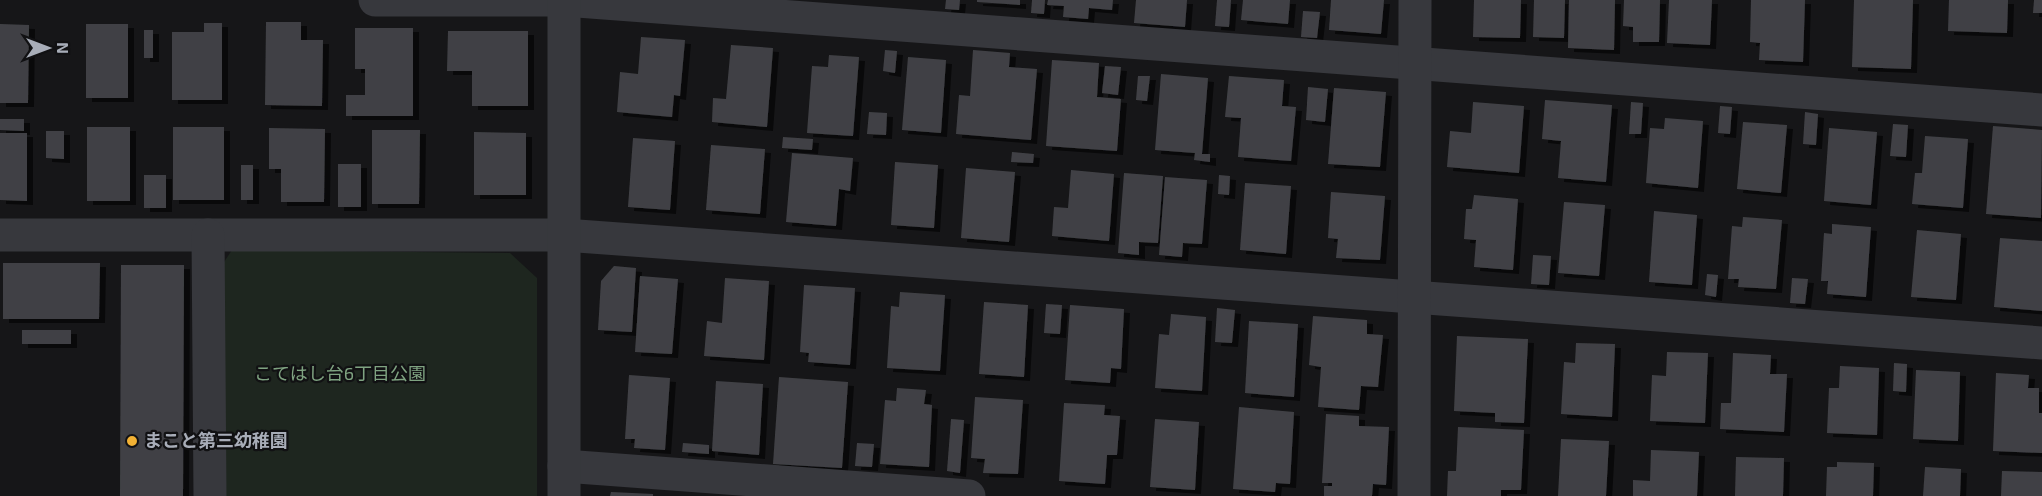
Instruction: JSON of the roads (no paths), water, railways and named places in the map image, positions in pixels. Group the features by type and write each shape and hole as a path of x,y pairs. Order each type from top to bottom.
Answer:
{"street":[{"path":"375,0 564,0 2042,110"},
{"path":"564,0 564,481 969,496"},
{"path":"1414,496 1415,0"},
{"path":"208,235 210,496"},
{"path":"0,236 564,235 2042,343"}],"place":[{"name":"まこと第三幼稚園","path":"132,441"}],"park label":[{"name":"こてはし台6丁目公園","path":"340,374"}]}
